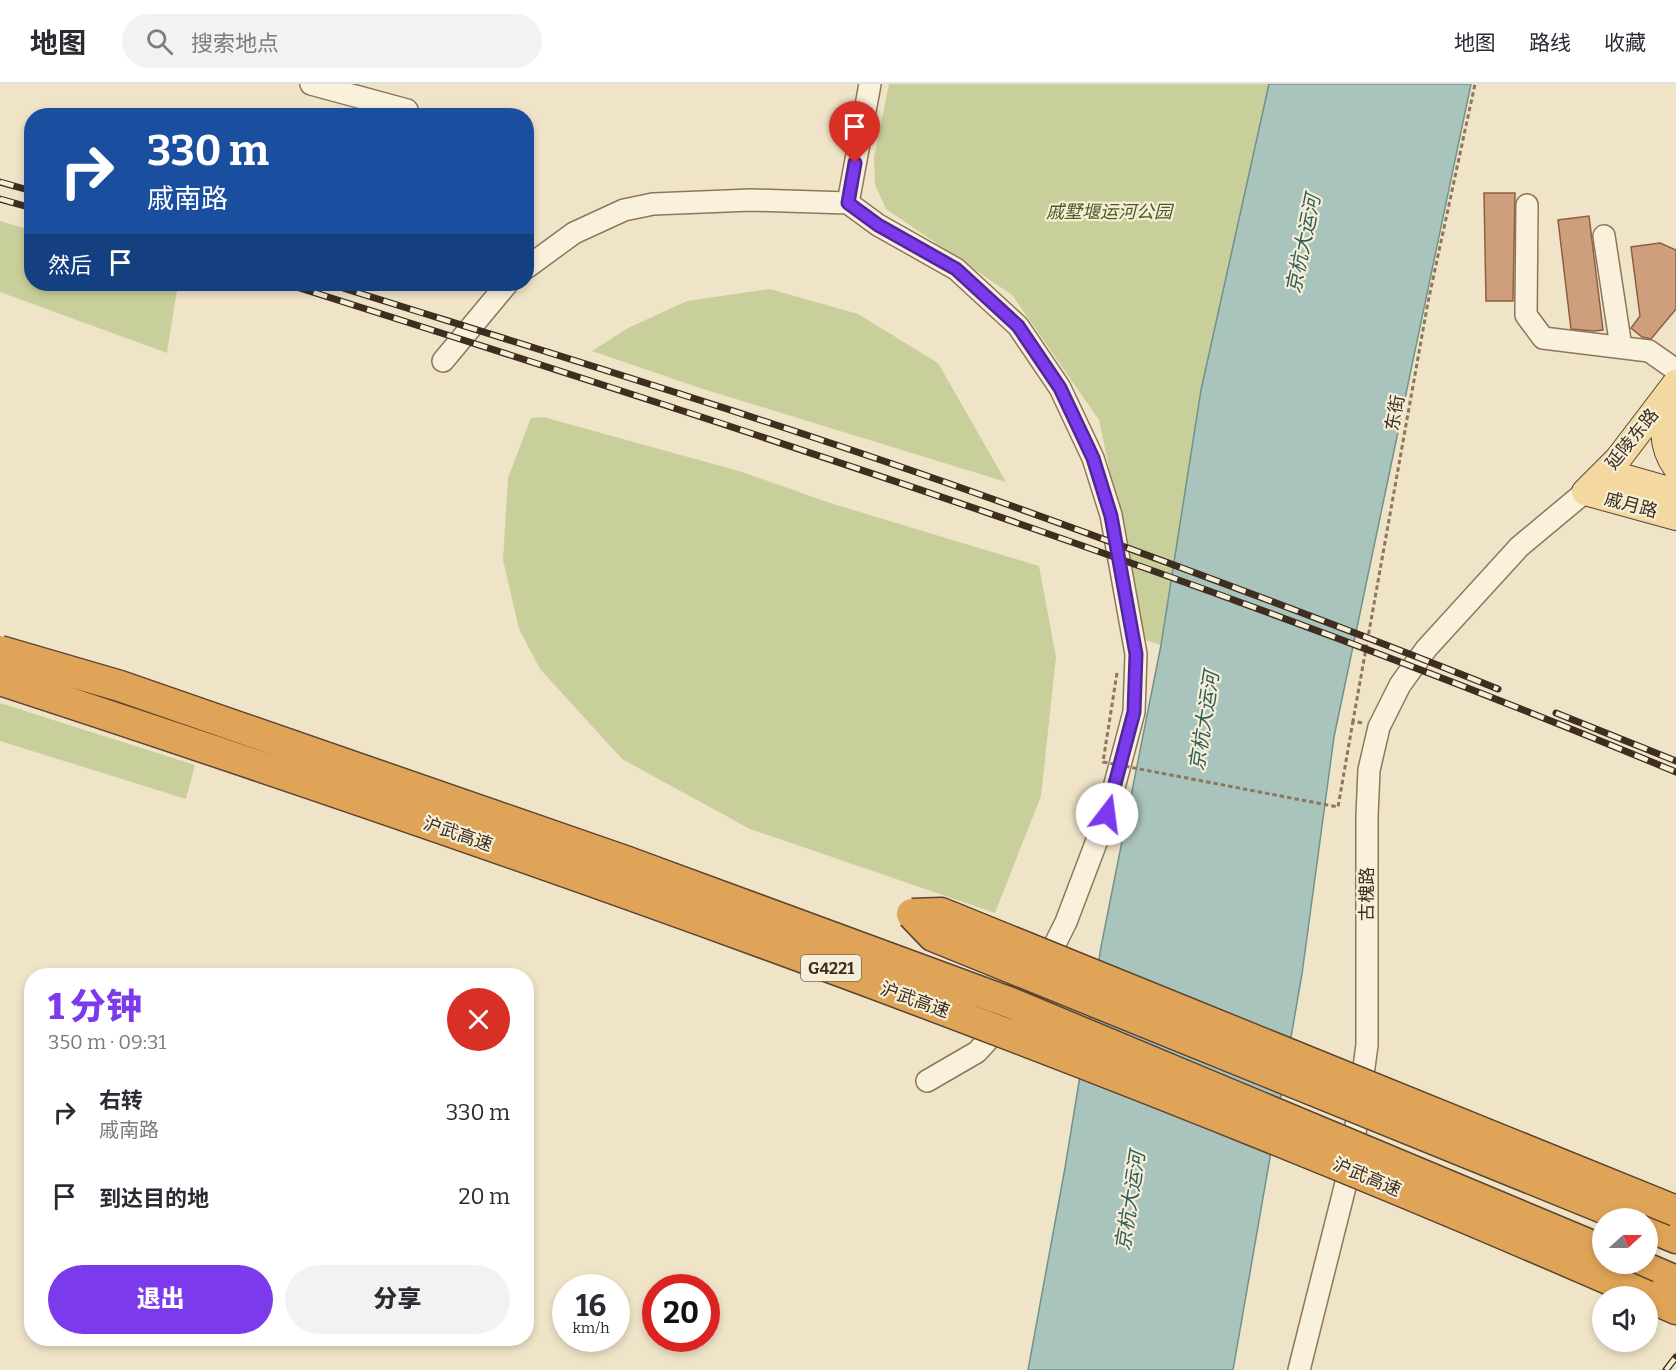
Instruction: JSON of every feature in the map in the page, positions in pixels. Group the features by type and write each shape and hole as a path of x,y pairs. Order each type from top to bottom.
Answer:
{"highway":[{"name":"沪武高速","path":"0,651 120,686 613,858 1011,1003 1592,1246"},
{"name":"沪武高速","path":"0,680 244,760 612,887 1033,1044 1309,1153 1623,1286"},
{"path":"1603,1208 933,936 912,914 941,913 1676,1211"},
{"path":"1658,1231 1676,1238"},
{"path":"1658,1273 1676,1281"},
{"name":"沪武高速","path":"1658,1301 1676,1309"}],"main road":[{"path":"1674,383 1662,422 1666,444 1676,467"},
{"name":"延陵东路","path":"1585,492 1605,472 1674,383"},
{"name":"戚月路","path":"1605,472 1676,492"},
{"name":"戚月路","path":"1585,492 1676,517"}],"street":[{"path":"311,84 399,108"},
{"path":"848,203 870,84"},
{"path":"534,262 574,233 624,210 652,204 750,200 848,203 878,225 956,269 1018,326 1060,388 1093,458 1111,516 1136,654 1134,712 1107,814 1066,922 1030,994 977,1052 927,1082"},
{"path":"1527,205 1526,315 1543,338 1649,351 1674,383"},
{"path":"1604,236 1622,348"},
{"path":"443,361 501,291"},
{"name":"古槐路","path":"1299,1370 1351,1163 1367,1045 1367,816 1369,770 1379,727 1400,685 1425,649 1519,547 1585,492"}],"path":[{"name":"东街","path":"1117,674 1103,762 1338,807 1428,302 1474,84"},
{"path":"1353,721 1379,727"}],"green space":[{"name":"戚墅堰运河公园","path":"889,84 1269,84 1201,390 1161,645 1145,640 1099,420 1012,295 886,209 875,185 874,157"},
{"path":"0,221 24,228 24,291 177,291 167,353 0,292"},
{"path":"770,289 858,314 938,363 1006,482 700,388 592,351 628,328 687,301"},
{"path":"543,417 739,471 830,503 1039,566 1056,657 1041,796 995,913 750,829 622,759 540,669 519,629 503,560 508,478 531,418"},
{"path":"0,703 195,765 186,799 0,741"}],"water":[{"name":"京杭大运河","path":"1269,84 1471,84 1334,737 1302,974 1233,1370 1028,1370 1065,1168 1101,947 1161,645 1201,390"}],"building":[{"path":"1484,193 1515,193 1513,301 1486,301"},
{"path":"1589,216 1603,330 1594,331 1571,329 1558,220"},
{"path":"1660,243 1676,250 1676,309 1651,339 1642,337 1631,328 1640,316 1631,247"}],"railway":[{"path":"0,182 24,189"},
{"path":"0,199 24,206"},
{"path":"309,291 813,454 1161,574 1334,637 1676,772"},
{"path":"352,291 665,389 915,472 1249,593 1498,689"},
{"path":"1556,713 1676,761"},
{"path":"1666,1370 1676,1357"}],"route":[{"path":"855,163 848,203 878,225 956,269 1018,326 1060,388 1093,458 1111,516 1128,599 1136,654 1134,712 1107,814"}]}
